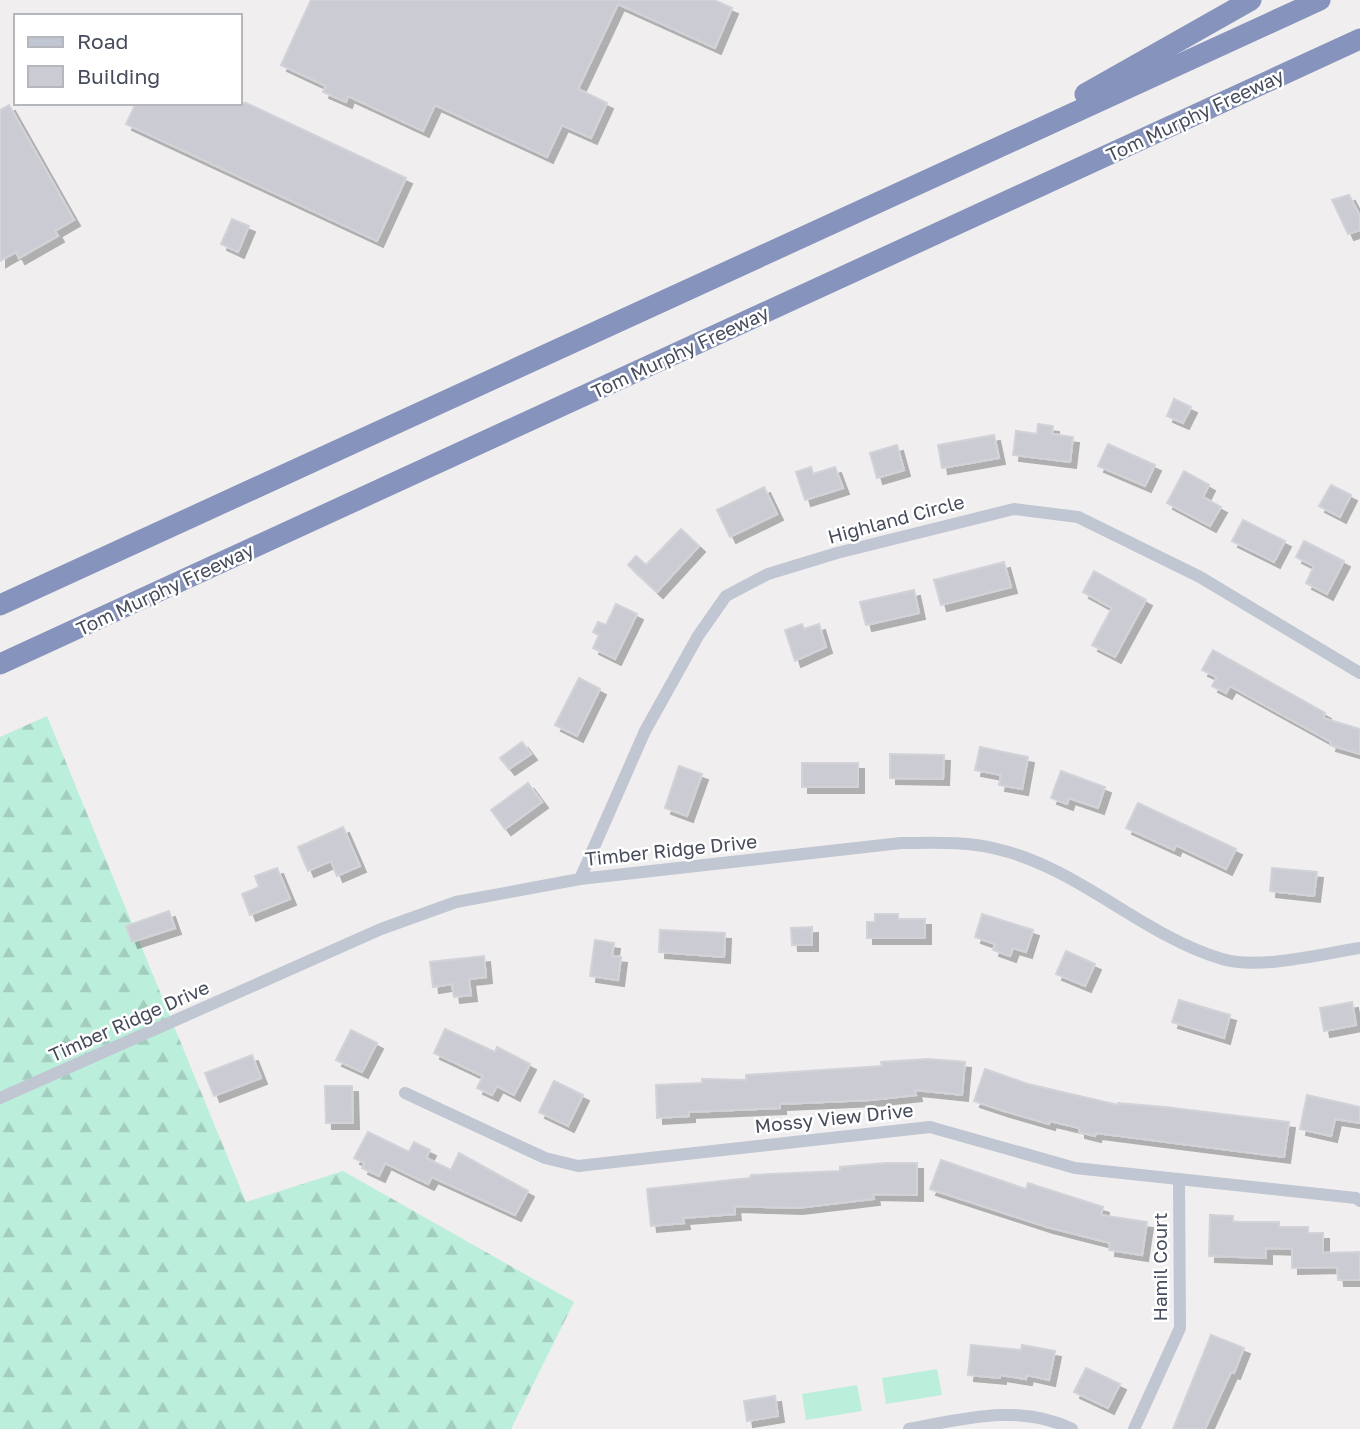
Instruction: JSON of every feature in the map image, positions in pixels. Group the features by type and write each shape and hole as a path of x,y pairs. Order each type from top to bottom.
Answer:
{"highway":[{"path":"961,164 1251,0"},
{"path":"0,605 1320,0"},
{"name":"Tom Murphy Freeway","path":"0,664 1360,39"}],"street":[{"name":"Highland Circle","path":"580,879 645,731 698,636 726,596 768,574 837,554 1014,509 1078,517 1200,577 1360,673"},
{"name":"Timber Ridge Drive","path":"0,1098 381,929 456,902 580,879 901,842 950,843 997,849 1052,870 1177,939 1223,959 1255,962 1360,948"},
{"name":"Mossy View Drive","path":"405,1093 545,1158 578,1166 930,1127 1075,1168 1356,1198 1360,1201"},
{"name":"Hamil Court","path":"1134,1429 1180,1328 1179,1179"},
{"path":"909,1429 995,1414 1031,1416 1072,1429"}],"green space":[{"path":"47,716 246,1202 343,1171 574,1302 511,1429 0,1429 0,737"},
{"path":"937,1369 942,1395 886,1404 882,1378"},
{"path":"857,1385 862,1411 806,1420 802,1394"}],"building":[{"path":"311,0 714,0 732,8 715,48 618,4 578,89 607,103 591,138 562,125 547,157 435,105 423,131 348,96 346,102 323,92 326,86 281,65"},
{"path":"246,103 406,178 377,241 126,124 135,105"},
{"path":"9,105 74,220 55,231 58,236 19,258 16,252 0,261 0,110"},
{"path":"1349,195 1360,216 1360,230 1348,234 1332,200"},
{"path":"232,219 249,226 238,252 221,244"},
{"path":"1174,399 1191,407 1183,423 1167,416"},
{"path":"1038,424 1053,426 1052,434 1073,437 1070,462 1013,455 1016,431 1037,434"},
{"path":"994,435 999,458 942,468 938,445"},
{"path":"1108,444 1155,465 1145,486 1098,466"},
{"path":"897,445 904,470 877,478 870,453"},
{"path":"811,467 813,474 835,467 843,488 805,500 796,472"},
{"path":"1184,471 1209,485 1203,497 1221,507 1210,526 1167,503"},
{"path":"1331,485 1351,495 1340,517 1319,506"},
{"path":"764,487 777,514 730,537 717,510"},
{"path":"1243,520 1285,541 1274,562 1232,541"},
{"path":"681,529 699,546 657,592 628,565 636,556 646,565"},
{"path":"1304,541 1344,561 1327,594 1306,583 1314,566 1296,557"},
{"path":"1004,562 1011,587 941,605 934,580"},
{"path":"1094,571 1146,600 1115,657 1092,645 1112,608 1083,592"},
{"path":"914,590 919,613 866,625 860,602"},
{"path":"616,604 637,614 615,659 593,648 599,635 593,632 598,622 606,625"},
{"path":"802,624 804,629 819,624 826,647 795,661 785,630"},
{"path":"1213,650 1325,713 1323,718 1360,729 1360,754 1330,745 1331,742 1230,686 1226,693 1212,686 1217,677 1202,670"},
{"path":"579,678 600,689 577,736 555,725"},
{"path":"522,742 531,754 509,769 500,758"},
{"path":"980,747 1028,757 1022,789 999,785 1001,775 975,770"},
{"path":"890,754 944,755 943,779 890,778"},
{"path":"802,763 858,763 858,787 802,787"},
{"path":"679,766 702,774 687,816 665,808"},
{"path":"1061,771 1105,787 1098,808 1069,798 1067,804 1051,798"},
{"path":"528,783 542,802 505,829 491,810"},
{"path":"1138,803 1236,849 1226,869 1176,845 1174,850 1126,828"},
{"path":"343,827 360,866 337,876 331,861 308,871 298,847"},
{"path":"277,868 290,899 250,915 242,894 259,887 255,876"},
{"path":"1272,868 1317,872 1314,896 1270,891"},
{"path":"169,911 175,928 132,942 126,926"},
{"path":"875,914 898,914 898,919 925,919 925,938 867,938 867,922 875,922"},
{"path":"982,914 1033,930 1026,952 1013,948 1010,956 993,950 995,944 975,937"},
{"path":"812,927 812,945 792,945 791,928"},
{"path":"660,930 725,933 724,957 659,952"},
{"path":"595,940 614,943 612,956 621,957 618,980 590,976"},
{"path":"1066,951 1095,964 1085,986 1056,974"},
{"path":"484,956 486,977 469,979 471,995 454,997 452,984 433,987 430,962"},
{"path":"1179,1000 1230,1015 1224,1038 1172,1022"},
{"path":"1352,1002 1356,1025 1324,1031 1320,1008"},
{"path":"445,1029 495,1052 497,1047 530,1064 514,1095 497,1086 492,1095 477,1088 483,1076 434,1053"},
{"path":"351,1030 377,1043 362,1072 336,1060"},
{"path":"252,1055 261,1078 214,1096 205,1073"},
{"path":"928,1059 965,1062 962,1095 915,1090 916,1095 780,1104 780,1108 689,1112 689,1116 657,1118 656,1085 702,1083 702,1079 746,1080 746,1075 882,1066 881,1062"},
{"path":"985,1069 1028,1084 1118,1105 1165,1107 1289,1122 1284,1157 1096,1133 1095,1136 1079,1132 1079,1128 1050,1121 1049,1124 1004,1111 974,1101"},
{"path":"554,1081 583,1095 568,1126 539,1112"},
{"path":"325,1086 352,1086 353,1123 326,1123"},
{"path":"1307,1095 1360,1107 1360,1123 1335,1119 1331,1136 1300,1129"},
{"path":"368,1132 409,1152 414,1142 430,1150 426,1158 451,1170 459,1153 528,1191 515,1215 432,1177 428,1184 385,1163 379,1176 362,1168 365,1163 354,1158"},
{"path":"941,1160 1026,1189 1028,1183 1103,1207 1101,1215 1147,1222 1142,1255 1109,1250 1110,1243 1047,1227 930,1189"},
{"path":"917,1163 917,1195 873,1194 874,1199 797,1208 734,1206 735,1214 683,1218 684,1223 651,1226 647,1189 750,1178 751,1175 840,1171 840,1167"},
{"path":"1210,1215 1233,1216 1233,1222 1279,1222 1279,1227 1308,1227 1308,1233 1323,1233 1323,1253 1360,1252 1360,1280 1338,1280 1337,1267 1292,1268 1292,1249 1266,1248 1266,1258 1209,1256"},
{"path":"1211,1335 1244,1348 1234,1373 1231,1372 1205,1429 1173,1429"},
{"path":"971,1345 1021,1350 1022,1345 1055,1351 1049,1380 1027,1375 1026,1379 1000,1375 1000,1378 968,1375"},
{"path":"1086,1368 1120,1384 1108,1408 1074,1392"},
{"path":"775,1396 778,1416 747,1421 744,1401"}]}
